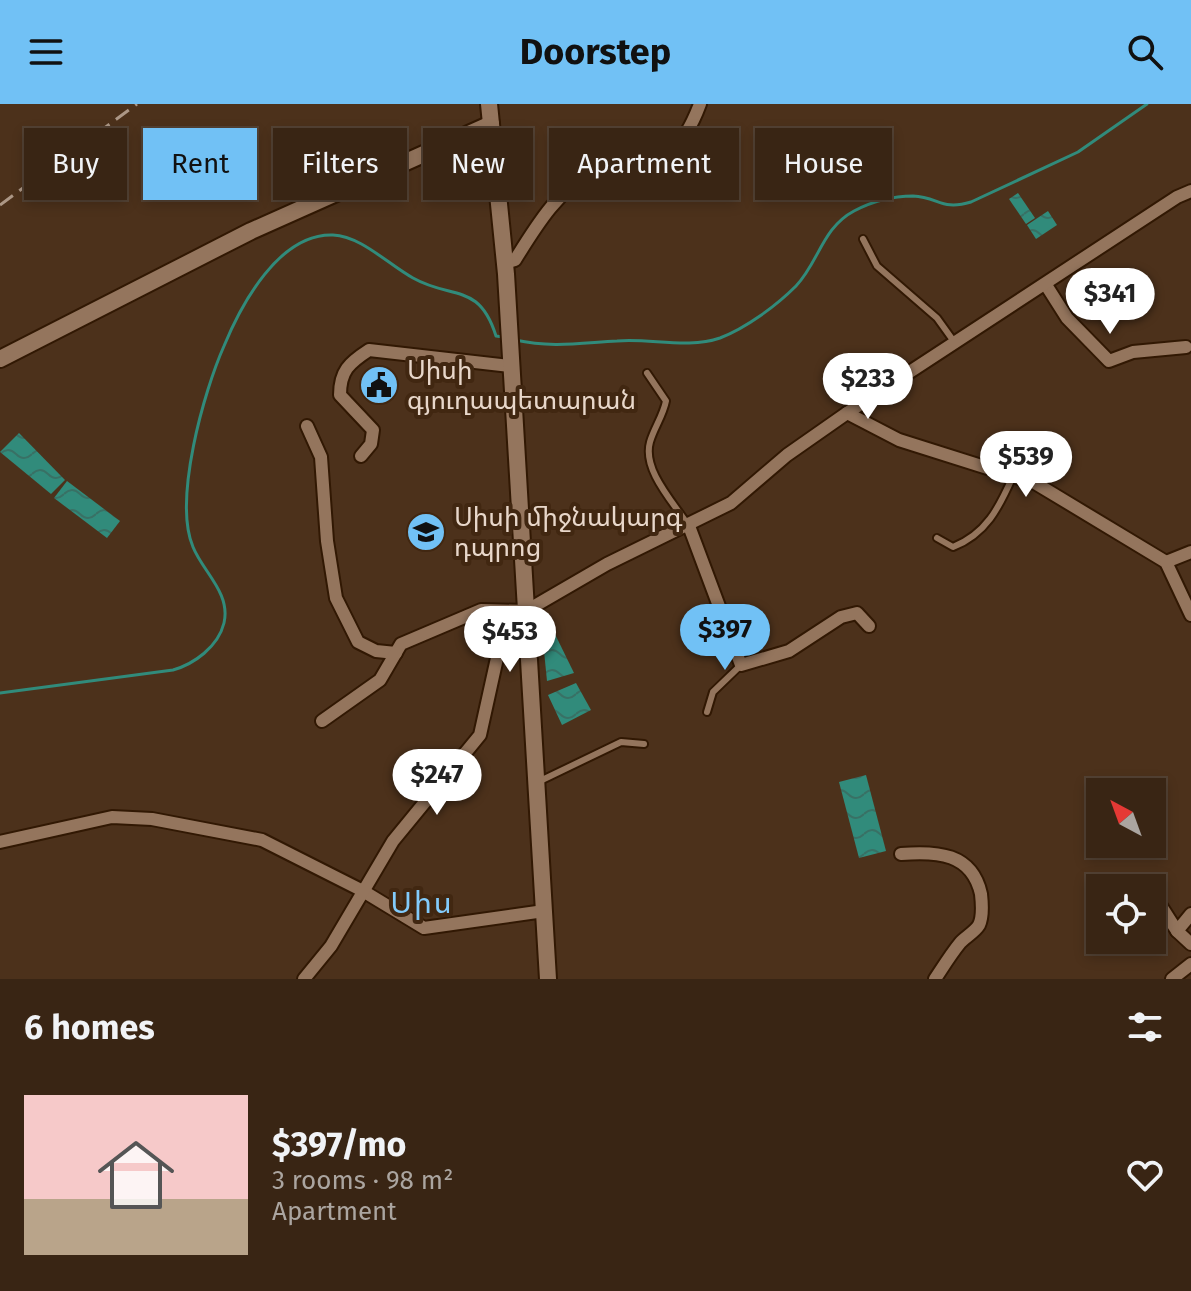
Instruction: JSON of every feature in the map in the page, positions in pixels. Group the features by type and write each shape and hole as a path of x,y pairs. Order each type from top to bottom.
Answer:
{"main road":[{"path":"489,104 506,268 548,979"},
{"path":"0,359 251,231 491,124"}],"street":[{"path":"506,268 515,260 554,203 590,173 609,165 665,156 690,130 700,104"},
{"path":"304,979 331,946 393,841 480,735 499,649 527,618 607,564 731,503 787,455 847,413 1177,197 1191,191"},
{"path":"1046,285 1067,318 1109,361 1133,352 1186,347"},
{"path":"361,456 371,444 373,430 340,395 340,377 351,362 369,350 510,366"},
{"path":"847,413 899,440 1035,483 1166,562 1191,615"},
{"path":"307,426 321,457 327,541 336,598 358,642 376,651 396,653"},
{"path":"689,526 741,665 789,651 841,617 857,613 869,626"},
{"path":"1166,562 1191,552"},
{"path":"322,721 380,680 401,644 481,610 527,618"},
{"path":"0,842 112,817 152,819 262,840 363,891 424,928 544,911"},
{"path":"901,854 934,852 947,855 965,863 978,880 983,904 979,926 960,942 935,979"},
{"path":"1166,914 1177,931 1191,944"},
{"path":"1177,931 1191,914"},
{"path":"1172,979 1191,964"}],"lane":[{"path":"863,239 877,266 937,318 955,343"},
{"path":"647,373 666,401 650,442 649,460 689,526"},
{"path":"937,538 953,547 981,532 1000,505 1013,476"},
{"path":"707,712 713,692 741,665"},
{"path":"537,783 621,742 644,744"}],"water":[{"path":"1018,193 1035,218 1026,224 1009,199"},
{"path":"1048,211 1057,225 1036,239 1027,225"},
{"path":"19,433 65,480 51,494 0,452"},
{"path":"67,481 120,521 107,538 54,498"},
{"path":"552,628 574,673 547,681 542,631"},
{"path":"576,683 591,710 562,725 548,695"},
{"path":"866,775 886,851 859,858 839,782"}],"waterway":[{"path":"515,340 541,344 630,340 695,343 720,338 750,322 788,294 804,277 835,227 854,211 882,200 905,196 953,205 971,202 1078,152 1147,104"},
{"path":"0,693 173,670 197,659 216,640 224,623 224,602 193,547 188,527 189,475 200,417 231,329 252,292 279,258 314,238 333,235 354,240 413,278 473,300 489,319 496,336 503,337"}],"railway":[{"path":"0,205 137,104"}],"place":[{"name":"Սիսի գյուղապետարան","path":"379,385"},
{"name":"Սիսի միջնակարգ դպրոց","path":"426,532"}],"district":[{"name":"Սիս","path":"422,903"}]}
